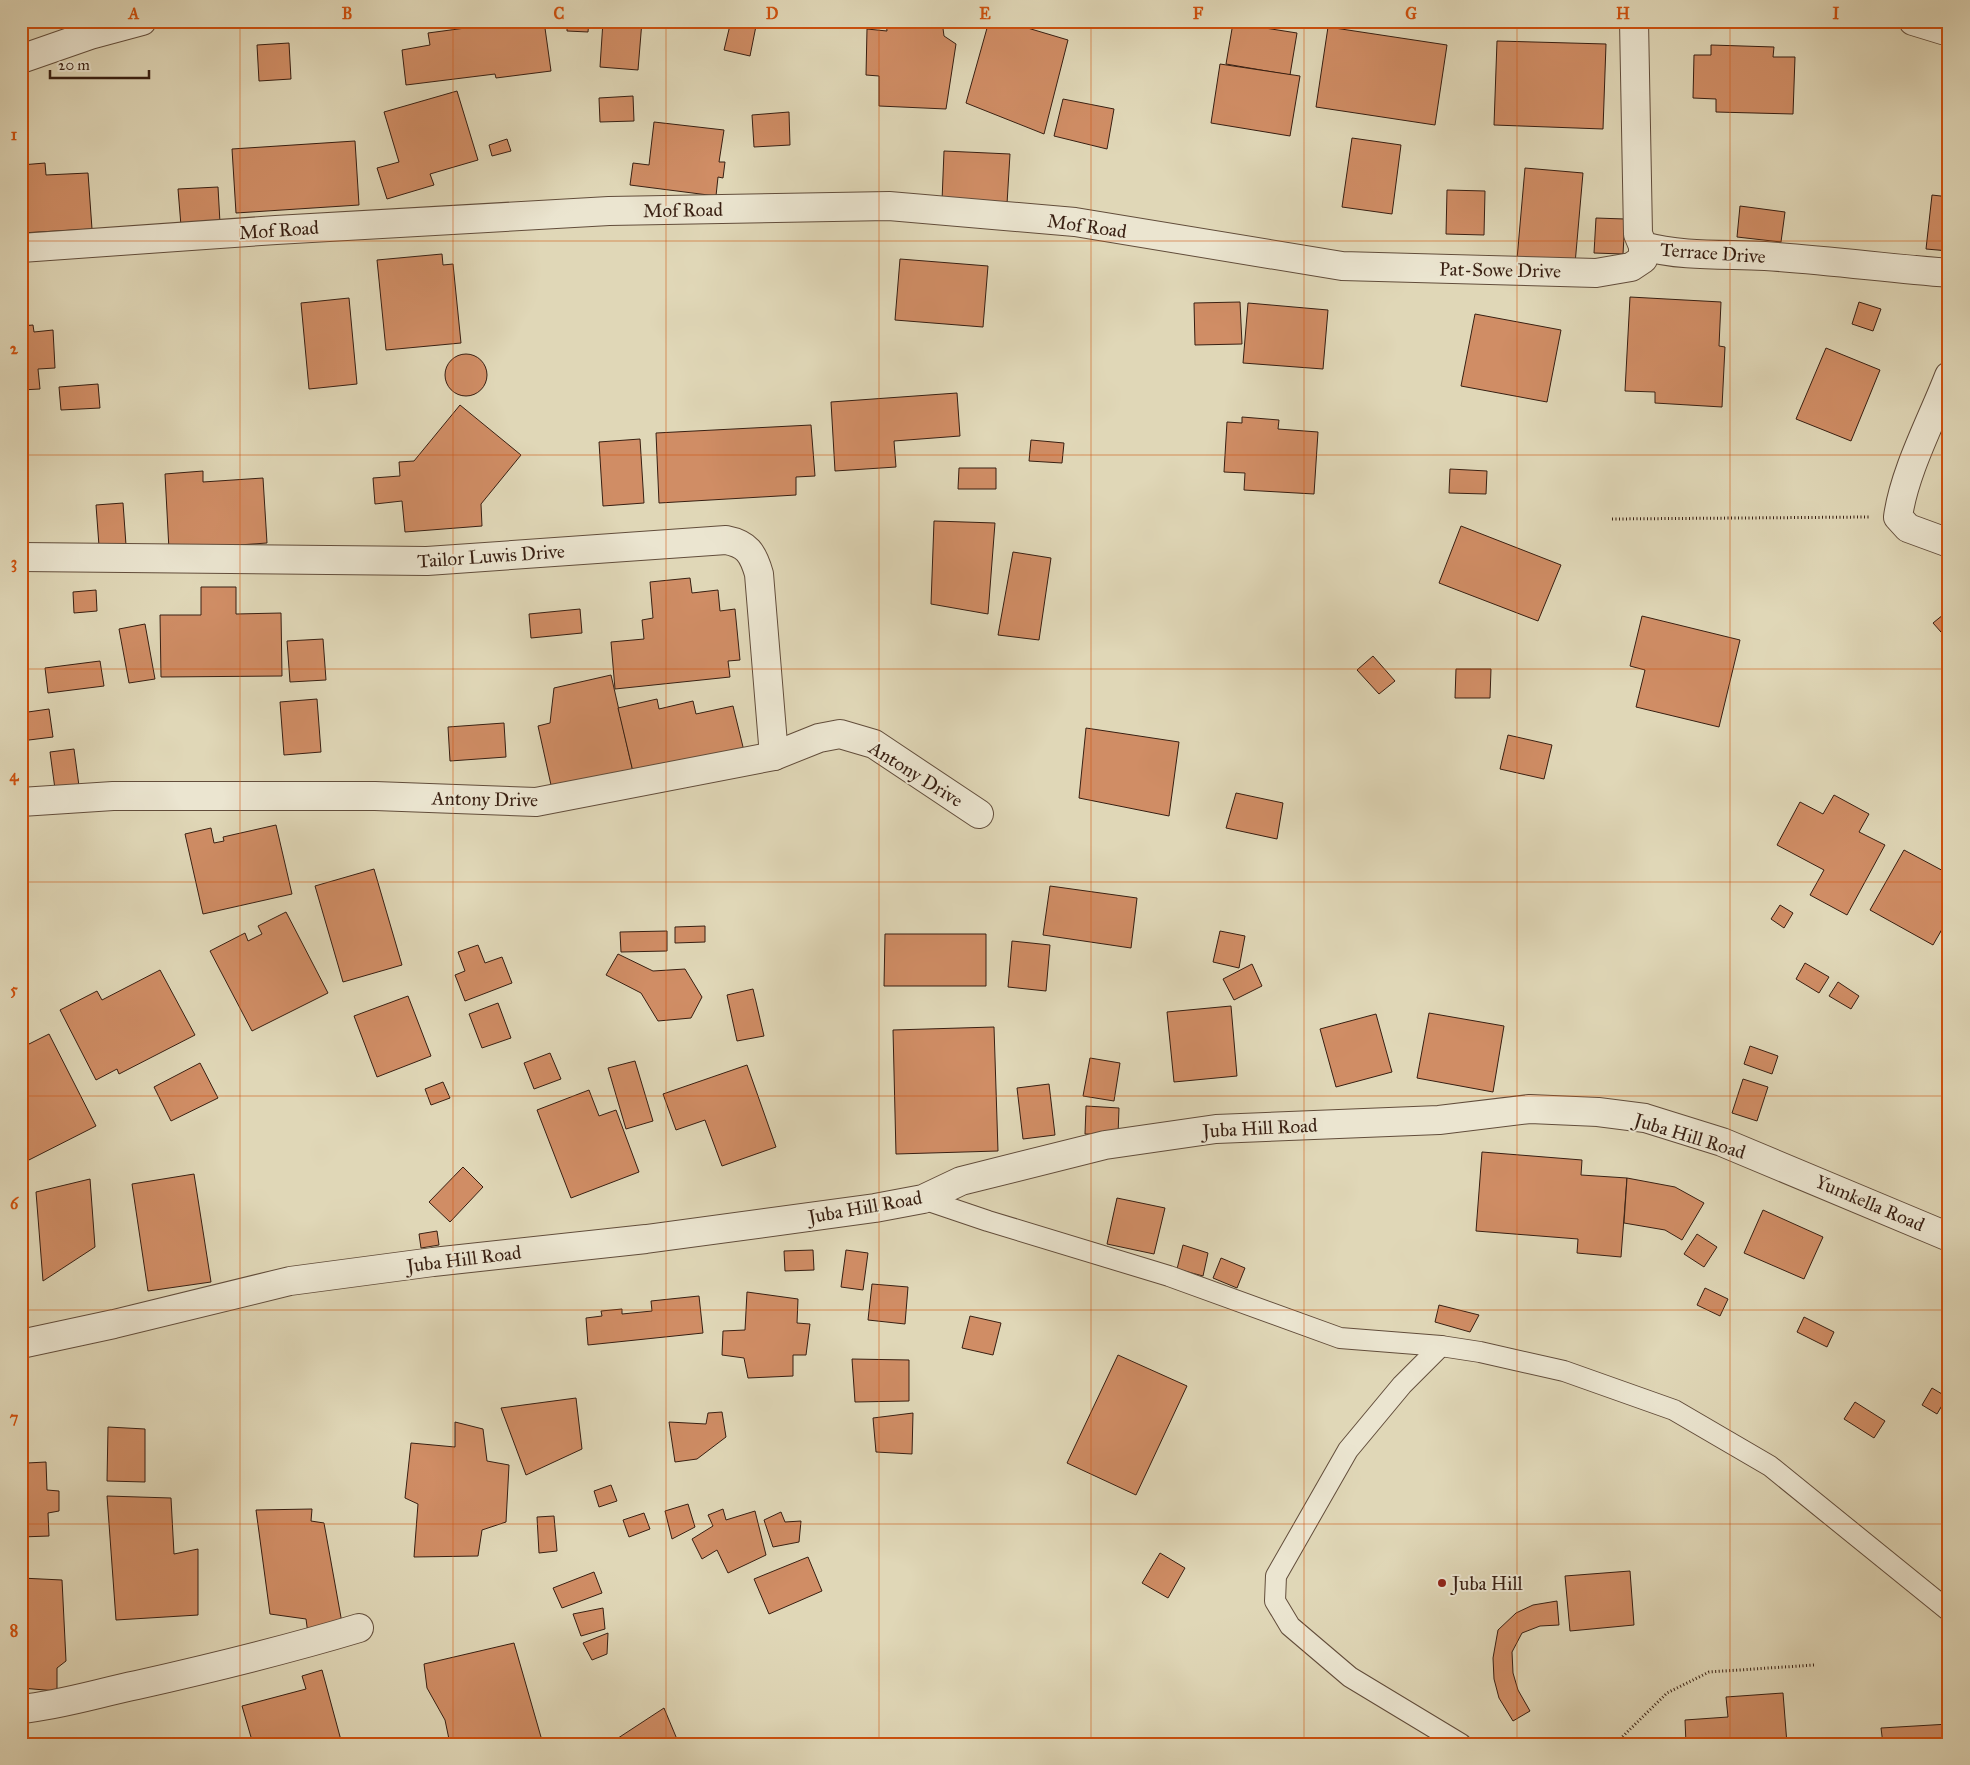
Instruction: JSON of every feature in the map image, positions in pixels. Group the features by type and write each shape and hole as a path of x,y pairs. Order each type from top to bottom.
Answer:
{"street":[{"path":"21,59 90,35 142,21"},
{"name":"Terrace Drive","path":"1634,21 1638,234 1643,246 1653,249 1695,253 1828,260 1949,273"},
{"path":"1913,21 1949,32"},
{"name":"Mof Road","path":"21,248 276,230 609,211 889,206 1076,222 1342,266"},
{"name":"Pat-Sowe Drive","path":"1342,266 1596,273 1631,267 1643,259 1643,246"},
{"path":"1949,376 1908,478 1901,498 1898,517 1908,528 1949,543"},
{"name":"Tailor Luwis Drive","path":"21,557 427,561 726,540 740,543 754,558 759,574 774,756"},
{"name":"Antony Drive","path":"21,802 113,796 375,796 536,802 774,756 819,738 840,734 874,744 979,814"},
{"name":"Juba Hill Road","path":"21,1344 114,1324 290,1281 433,1262 646,1239 875,1208 923,1198 960,1181 1105,1145 1216,1129 1439,1120 1530,1109 1598,1112 1646,1118 1722,1142 1790,1170"},
{"name":"Yumkella Road","path":"1790,1170 1949,1237"},
{"path":"21,1709 49,1706 186,1674 284,1650 359,1628"}],"lane":[{"path":"923,1198 988,1221 1169,1276 1340,1338 1441,1346 1480,1352 1564,1371 1674,1410 1770,1466 1949,1611"},
{"path":"1441,1346 1402,1385 1348,1450 1276,1576 1274,1601 1290,1626 1350,1677 1461,1744"}],"path":[{"path":"1612,519 1898,517"},
{"path":"1615,1744 1667,1693 1709,1672 1814,1665"}],"building":[{"path":"544,21 551,71 496,78 495,74 406,85 402,50 430,45 428,33 488,25 488,22"},
{"path":"567,21 589,21 588,32 567,31"},
{"path":"603,21 642,21 638,70 600,67"},
{"path":"731,21 757,21 750,56 724,50"},
{"path":"886,21 942,21 944,36 956,44 946,109 879,106 879,76 866,75 867,29 887,31"},
{"path":"989,21 1004,21 1068,40 1044,134 966,103"},
{"path":"1233,23 1297,33 1290,75 1226,64"},
{"path":"1328,27 1447,45 1435,125 1316,107"},
{"path":"1497,41 1606,44 1603,129 1494,125"},
{"path":"289,43 291,79 259,81 257,45"},
{"path":"1711,45 1774,47 1773,57 1795,57 1793,114 1716,112 1716,99 1693,98 1694,55 1711,55"},
{"path":"1220,64 1300,76 1290,136 1211,123"},
{"path":"457,91 478,160 430,174 434,185 387,199 377,168 399,162 384,112"},
{"path":"633,96 634,121 600,122 599,98"},
{"path":"1063,99 1114,109 1107,149 1054,136"},
{"path":"789,112 790,145 754,147 752,115"},
{"path":"654,122 724,130 719,162 725,162 723,178 718,177 716,196 630,185 633,163 649,165"},
{"path":"1352,138 1401,145 1392,214 1342,207"},
{"path":"507,139 511,151 492,156 489,145"},
{"path":"355,141 359,205 236,213 232,149"},
{"path":"944,151 1010,154 1007,204 942,201"},
{"path":"45,163 46,175 88,173 92,229 21,233 21,165"},
{"path":"1525,168 1583,173 1575,264 1517,259"},
{"path":"218,187 220,223 181,226 178,189"},
{"path":"1447,190 1485,191 1484,235 1446,234"},
{"path":"1932,195 1949,197 1949,251 1926,249"},
{"path":"1740,206 1785,212 1781,242 1737,237"},
{"path":"1596,218 1625,219 1623,254 1594,253"},
{"path":"442,254 443,265 453,264 461,343 386,350 377,260"},
{"path":"900,259 988,266 983,327 895,320"},
{"path":"1630,297 1721,302 1719,346 1725,347 1722,407 1655,403 1655,392 1625,391"},
{"path":"349,298 357,384 309,389 301,303"},
{"path":"1240,302 1242,344 1195,345 1194,303"},
{"path":"1859,302 1881,309 1873,331 1852,324"},
{"path":"1248,303 1328,310 1323,369 1243,363"},
{"path":"1475,314 1561,330 1547,402 1461,386"},
{"path":"33,325 34,332 53,330 55,368 38,369 40,389 21,390 21,326"},
{"path":"1826,348 1880,370 1851,441 1796,419"},
{"path":"466,354 481,360 487,375 481,390 466,396 451,390 445,375 451,360"},
{"path":"98,384 100,408 61,410 59,387"},
{"path":"957,393 960,436 894,441 896,467 835,471 831,402"},
{"path":"460,405 521,455 481,504 482,526 405,532 402,501 375,504 373,478 400,476 399,462 414,461"},
{"path":"1242,417 1279,420 1278,429 1318,432 1314,494 1244,490 1245,473 1224,472 1227,422 1242,423"},
{"path":"811,425 815,476 796,477 796,495 659,503 656,433"},
{"path":"640,439 644,503 603,506 599,442"},
{"path":"1031,440 1064,443 1062,463 1029,461"},
{"path":"959,468 996,468 996,489 958,489"},
{"path":"1450,469 1487,471 1486,494 1449,493"},
{"path":"203,471 203,482 263,478 267,543 169,550 165,474"},
{"path":"123,503 126,545 99,546 96,505"},
{"path":"934,521 995,523 988,614 931,604"},
{"path":"1461,526 1561,565 1538,621 1439,583"},
{"path":"1013,552 1051,558 1039,640 998,635"},
{"path":"690,578 692,593 718,590 720,611 735,609 740,660 728,661 730,677 615,689 611,642 644,639 642,620 653,618 650,582"},
{"path":"201,587 236,587 236,614 281,613 282,676 161,677 160,615 201,615"},
{"path":"96,590 97,611 74,613 73,592"},
{"path":"580,609 582,633 531,638 529,614"},
{"path":"1949,610 1949,641 1933,623"},
{"path":"1642,616 1740,640 1719,727 1636,707 1645,670 1630,666"},
{"path":"145,624 155,679 129,683 119,629"},
{"path":"323,639 326,680 290,682 287,641"},
{"path":"1373,656 1395,681 1379,694 1357,670"},
{"path":"100,661 104,686 48,693 45,668"},
{"path":"1456,669 1491,669 1490,698 1455,698"},
{"path":"611,675 634,776 553,794 538,726 550,723 554,688"},
{"path":"317,699 321,752 284,755 280,702"},
{"path":"657,699 659,709 693,701 696,714 733,706 744,751 634,776 618,708"},
{"path":"49,709 53,737 21,741 21,713"},
{"path":"504,723 506,757 450,761 448,727"},
{"path":"1086,728 1179,742 1169,816 1079,798"},
{"path":"1508,735 1552,745 1544,779 1500,769"},
{"path":"74,749 79,786 55,789 50,752"},
{"path":"1236,793 1283,803 1277,839 1226,828"},
{"path":"1834,795 1869,814 1859,832 1885,845 1847,915 1810,895 1824,870 1777,845 1800,802 1823,814"},
{"path":"276,825 292,894 203,914 185,834 211,828 214,843 224,841 223,837"},
{"path":"1904,850 1949,874 1949,917 1933,945 1870,910"},
{"path":"374,869 402,965 343,982 315,886"},
{"path":"1050,886 1137,898 1131,948 1043,935"},
{"path":"1780,905 1793,913 1784,928 1771,919"},
{"path":"286,912 328,993 252,1031 210,951 245,933 248,941 262,934 258,926"},
{"path":"705,926 705,942 675,943 675,927"},
{"path":"667,931 667,951 621,952 620,932"},
{"path":"1220,931 1245,936 1239,968 1213,962"},
{"path":"885,934 986,934 986,986 884,986"},
{"path":"1012,941 1050,945 1046,991 1008,987"},
{"path":"478,945 485,963 502,957 512,983 465,1001 455,975 465,971 458,952"},
{"path":"618,954 653,971 685,969 702,997 691,1018 658,1021 641,993 606,975"},
{"path":"1805,963 1829,977 1819,993 1796,979"},
{"path":"1252,964 1262,986 1234,1000 1223,979"},
{"path":"160,970 195,1035 119,1074 117,1069 96,1080 60,1010 97,991 102,1000"},
{"path":"1838,982 1859,996 1851,1009 1829,996"},
{"path":"753,989 764,1036 737,1041 727,995"},
{"path":"408,996 431,1056 377,1077 354,1016"},
{"path":"498,1003 511,1038 482,1048 469,1014"},
{"path":"1231,1006 1237,1076 1174,1082 1167,1012"},
{"path":"1429,1013 1504,1026 1493,1092 1417,1078"},
{"path":"1376,1014 1392,1072 1336,1087 1320,1029"},
{"path":"994,1027 998,1151 896,1154 893,1030"},
{"path":"49,1034 96,1126 21,1164 21,1048"},
{"path":"1750,1046 1778,1056 1772,1074 1744,1064"},
{"path":"550,1053 561,1079 534,1089 524,1063"},
{"path":"1090,1058 1120,1063 1114,1101 1083,1096"},
{"path":"635,1061 653,1121 626,1129 608,1068"},
{"path":"200,1063 218,1098 171,1121 154,1087"},
{"path":"747,1065 776,1147 722,1166 705,1120 676,1130 663,1094"},
{"path":"1743,1079 1768,1087 1757,1121 1732,1113"},
{"path":"443,1082 450,1098 431,1105 425,1089"},
{"path":"1049,1084 1055,1135 1023,1139 1017,1088"},
{"path":"589,1090 599,1116 616,1110 639,1172 571,1198 537,1110"},
{"path":"1086,1106 1119,1108 1118,1135 1085,1134"},
{"path":"1482,1152 1582,1160 1581,1175 1627,1178 1621,1257 1577,1253 1578,1239 1476,1231"},
{"path":"463,1167 483,1187 450,1222 429,1202"},
{"path":"194,1174 211,1282 148,1291 132,1184"},
{"path":"1627,1178 1675,1187 1704,1203 1682,1240 1665,1230 1624,1223"},
{"path":"90,1179 95,1247 43,1281 36,1192"},
{"path":"1117,1198 1165,1208 1154,1254 1107,1244"},
{"path":"1763,1210 1823,1237 1804,1279 1744,1253"},
{"path":"437,1231 439,1245 421,1248 419,1234"},
{"path":"1697,1234 1717,1247 1704,1267 1684,1254"},
{"path":"1183,1245 1208,1253 1203,1276 1177,1269"},
{"path":"813,1250 814,1270 785,1271 784,1251"},
{"path":"846,1250 868,1253 863,1290 841,1287"},
{"path":"1221,1258 1245,1268 1237,1288 1213,1278"},
{"path":"872,1284 908,1287 905,1324 868,1320"},
{"path":"1705,1288 1728,1299 1720,1316 1697,1305"},
{"path":"747,1292 798,1299 797,1323 810,1324 806,1355 793,1355 793,1376 748,1378 744,1358 722,1355 723,1331 745,1330"},
{"path":"699,1296 703,1333 588,1345 586,1318 602,1316 601,1311 622,1309 622,1314 652,1311 651,1301"},
{"path":"1439,1305 1479,1315 1470,1332 1435,1322"},
{"path":"970,1316 1001,1323 993,1355 962,1348"},
{"path":"1804,1317 1834,1332 1827,1347 1797,1332"},
{"path":"1118,1355 1187,1386 1136,1495 1067,1463"},
{"path":"852,1359 909,1360 909,1401 855,1402"},
{"path":"1932,1388 1947,1397 1937,1414 1922,1405"},
{"path":"576,1398 582,1449 526,1475 501,1408"},
{"path":"1855,1402 1885,1421 1874,1438 1844,1419"},
{"path":"722,1412 726,1437 697,1459 675,1462 669,1422 706,1424 708,1413"},
{"path":"913,1413 912,1454 876,1452 873,1418"},
{"path":"455,1422 483,1429 487,1461 509,1465 506,1522 482,1530 478,1556 414,1557 418,1504 405,1498 411,1443 455,1447"},
{"path":"108,1427 145,1429 145,1482 107,1481"},
{"path":"21,1451 26,1451 27,1463 46,1462 47,1490 59,1491 59,1511 48,1513 49,1536 21,1537"},
{"path":"611,1485 617,1501 599,1507 594,1491"},
{"path":"107,1496 171,1498 174,1554 198,1549 198,1615 116,1620"},
{"path":"688,1504 695,1527 672,1539 665,1511"},
{"path":"312,1509 311,1521 324,1523 342,1623 308,1634 306,1619 270,1614 256,1510"},
{"path":"723,1509 726,1520 755,1511 766,1555 728,1573 717,1550 702,1559 692,1539 713,1526 708,1515"},
{"path":"781,1512 785,1522 801,1521 799,1542 773,1547 764,1520"},
{"path":"644,1513 650,1529 629,1537 623,1520"},
{"path":"554,1516 557,1551 539,1553 537,1517"},
{"path":"1160,1553 1185,1568 1168,1598 1142,1583"},
{"path":"808,1557 822,1591 769,1614 754,1579"},
{"path":"1630,1571 1634,1625 1570,1631 1565,1576"},
{"path":"594,1572 602,1593 562,1608 553,1588"},
{"path":"21,1578 62,1580 66,1661 57,1668 57,1691 21,1688"},
{"path":"1557,1601 1559,1625 1540,1626 1522,1633 1512,1652 1513,1673 1518,1690 1530,1711 1513,1721 1499,1698 1494,1679 1493,1658 1498,1630 1516,1613 1533,1605"},
{"path":"603,1608 605,1629 581,1636 573,1614"},
{"path":"608,1633 607,1654 592,1660 583,1643"},
{"path":"514,1643 543,1744 450,1744 445,1720 427,1688 424,1664"},
{"path":"322,1670 342,1744 253,1744 242,1706 306,1689 302,1676"},
{"path":"1783,1693 1787,1744 1686,1744 1685,1720 1728,1717 1726,1697"},
{"path":"664,1708 679,1744 609,1744"},
{"path":"1949,1724 1949,1744 1883,1744 1881,1728"}],"place":[{"name":"Juba Hill","path":"1442,1583"}]}
